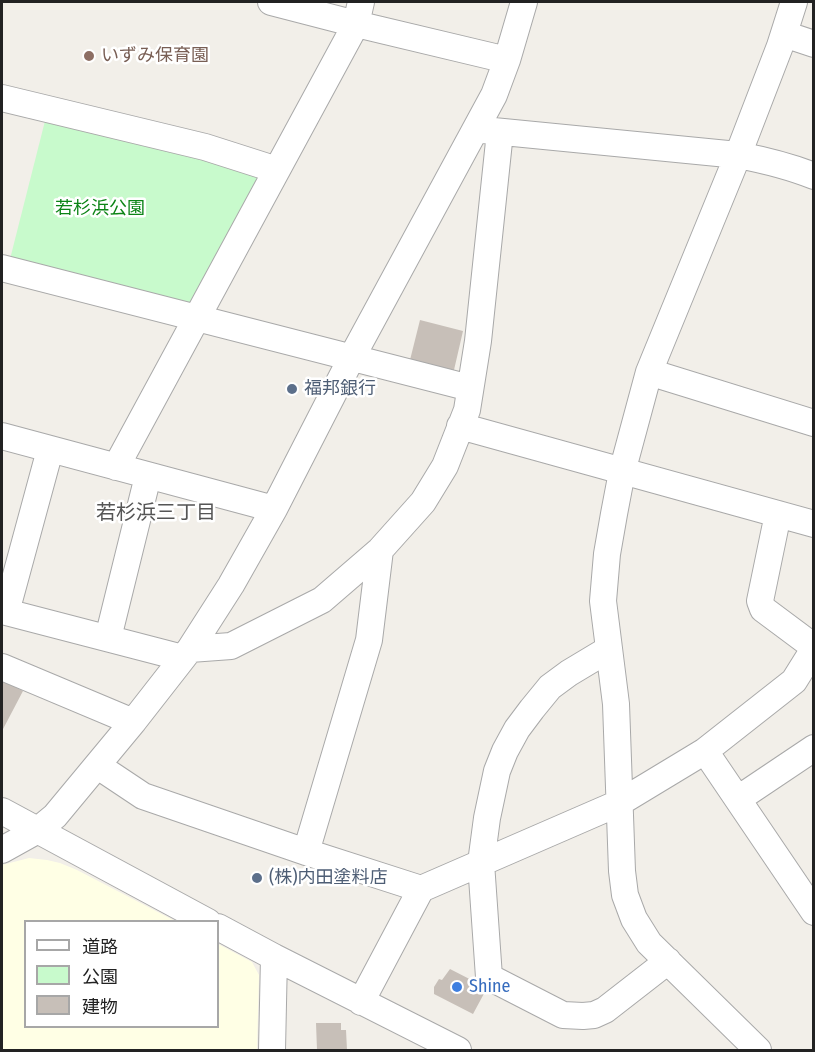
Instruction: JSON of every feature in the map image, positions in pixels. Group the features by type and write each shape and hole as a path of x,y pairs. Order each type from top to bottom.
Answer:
{"street":[{"path":"271,2 358,13 507,60"},
{"path":"51,450 6,612 108,638 187,654 231,646 322,600 380,550 423,502 445,466 467,410 478,341 488,131 494,95 524,2"},
{"path":"758,1050 649,943 633,919 625,895 622,871 616,704 603,601 607,554 622,472 649,372 738,155 794,2"},
{"path":"116,467 277,170 358,13"},
{"path":"784,34 813,44"},
{"path":"2,98 205,147 277,170"},
{"path":"488,131 738,155 771,161 796,168 813,176"},
{"path":"2,850 38,830 55,816 187,654 231,585 274,509 352,357 488,131"},
{"path":"2,268 470,388"},
{"path":"649,372 813,423"},
{"path":"460,426 813,524"},
{"path":"2,436 274,509"},
{"path":"108,638 148,476"},
{"path":"362,1002 421,889 619,803 705,751 794,681 813,648 763,609 760,601 778,514"},
{"path":"306,852 369,640 380,550"},
{"path":"609,649 568,673 550,687 518,729 497,771 481,863 489,977 563,1015 583,1016 594,1015 605,1010 668,961"},
{"path":"2,667 133,722"},
{"path":"738,799 813,748"},
{"path":"705,751 813,910"},
{"path":"98,766 143,796 421,889"},
{"path":"2,811 206,920"},
{"path":"219,928 458,1050"},
{"path":"272,1050 274,957"}],"shaded area":[{"path":"29,858 60,863 173,920 24,920 24,1028 219,1028 219,945 252,962 259,975 257,1050 2,1050 2,865"}],"green space":[{"name":"若杉浜公園","path":"46,117 260,173 195,310 9,263"}],"building":[{"path":"420,320 463,331 454,370 410,360"},
{"path":"2,680 23,691 2,731"},
{"path":"450,969 487,988 473,1014 434,994 434,987 439,979 442,980"},
{"path":"316,1023 341,1023 341,1030 346,1030 347,1050 317,1050"}],"place":[{"name":"いずみ保育園","path":"89,56"},
{"name":"福邦銀行","path":"292,389"},
{"name":"(株)内田塗料店","path":"257,878"},
{"name":"Shine","path":"457,987"}],"district":[{"name":"若杉浜三丁目","path":"156,513"}]}
